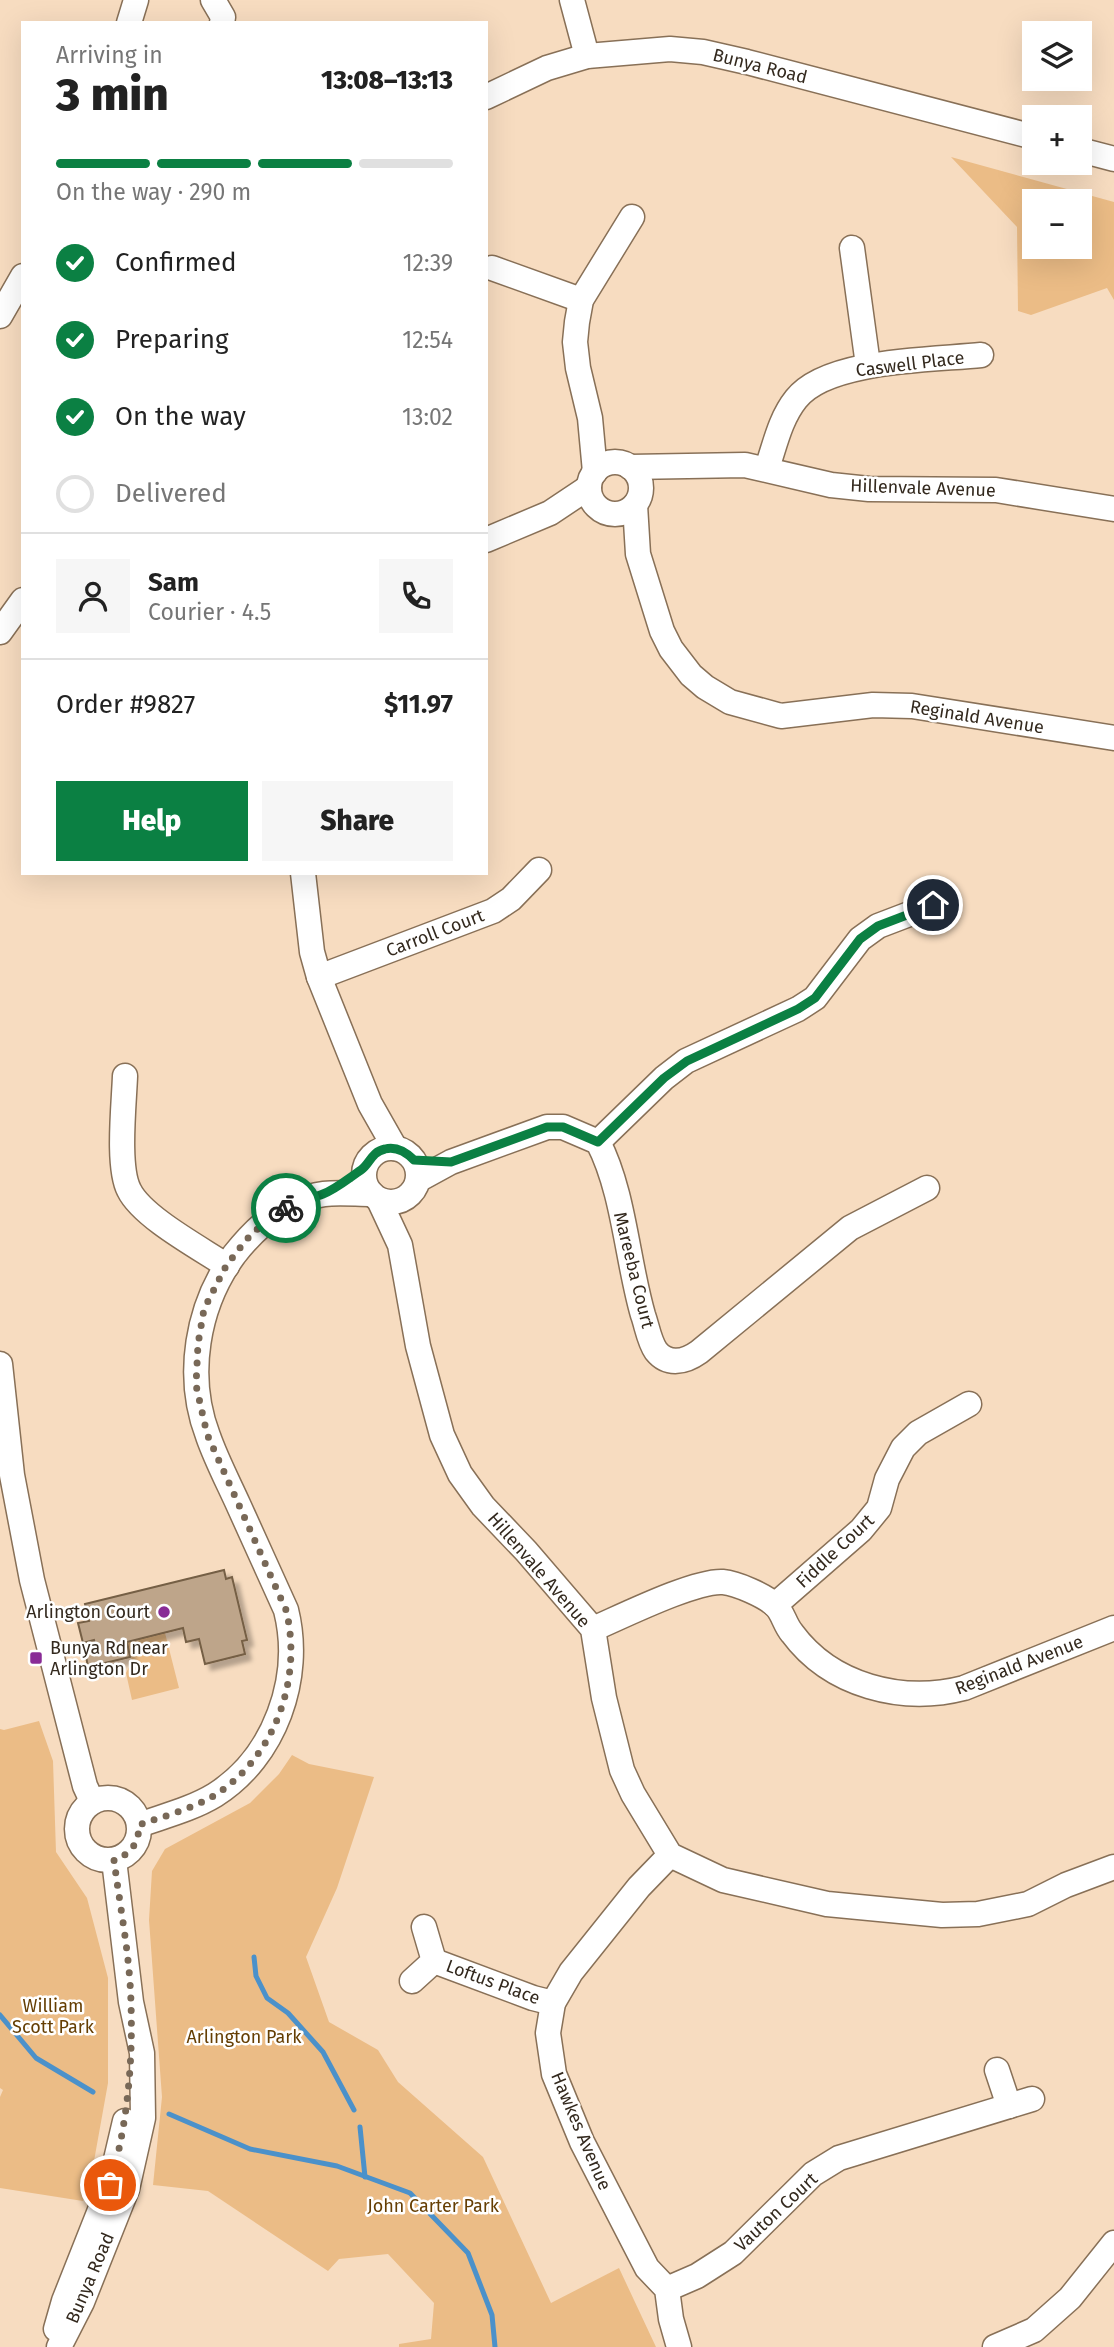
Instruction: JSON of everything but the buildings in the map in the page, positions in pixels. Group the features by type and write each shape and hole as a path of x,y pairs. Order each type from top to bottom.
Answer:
{"street":[{"path":"130,21 136,0"},
{"path":"213,0 223,17 222,21"},
{"path":"572,0 587,56"},
{"name":"Bunya Road","path":"488,96 547,68 587,56 670,49 703,52 1022,135"},
{"path":"1092,153 1114,159"},
{"path":"492,268 580,300 632,217"},
{"path":"852,247 868,365"},
{"path":"0,316 21,279"},
{"name":"Reginald Avenue","path":"580,300 575,342 582,392 590,418 618,480 656,615 671,649 691,675 705,687 730,702 781,716 873,705 912,706 1114,738"},
{"name":"Caswell Place","path":"767,468 785,414 797,396 813,384 868,365 981,355"},
{"name":"Hillenvale Avenue","path":"488,539 618,480 690,466 745,465 831,485 857,488 996,490 1114,509"},
{"name":"Reginald Avenue","path":"618,480 593,500 606,511 638,554"},
{"name":"Hillenvale Avenue","path":"550,513 624,512 618,480"},
{"path":"0,632 21,603"},
{"name":"Carroll Court","path":"319,977 493,911 511,899 539,870"},
{"path":"303,875 312,952 319,977 395,1168 393,1202 375,1197 324,1194"},
{"path":"139,1825 215,1795 240,1773 264,1747 283,1707 289,1682 292,1632 286,1610 207,1434 196,1385 198,1344 204,1309 226,1266 246,1240 271,1216 299,1201 395,1168 451,1162 547,1127 563,1127 598,1142 680,1065 798,1009 815,998 860,939 878,926 933,905"},
{"path":"125,1076 123,1167 127,1187 145,1210 226,1266"},
{"name":"Mareeba Court","path":"598,1142 612,1178 639,1300 651,1341 662,1356 673,1362 685,1360 699,1352 850,1228 928,1188"},
{"name":"Hillenvale Avenue","path":"400,1245 375,1197 366,1186 395,1168 400,1245 425,1371 442,1435 460,1474 483,1506 593,1629 604,1698 622,1770 633,1794 670,1855"},
{"path":"0,1364 4,1446 32,1580 85,1786 92,1801"},
{"name":"Fiddle Court","path":"775,1605 861,1530 879,1508 887,1479 903,1448 918,1433 969,1404"},
{"path":"593,1629 693,1588 720,1582 737,1585 775,1605"},
{"name":"Reginald Avenue","path":"775,1605 792,1633 836,1673 860,1684 899,1694 942,1694 964,1688 1114,1628"},
{"path":"102,1797 122,1800 136,1815 139,1825 136,1843 130,1851 114,1860 95,1857 81,1844 77,1835 79,1816 92,1801 102,1797"},
{"path":"670,1855 723,1880 827,1904 942,1915 978,1914 1028,1904 1066,1885 1114,1867"},
{"name":"Hawkes Avenue","path":"667,2289 647,2268 582,2142 554,2074 548,2034 553,2003 571,1972 639,1887 670,1855"},
{"name":"Bunya Road","path":"59,2347 82,2302 127,2189 143,2118 142,2053 131,2002 114,1860"},
{"name":"Loftus Place","path":"424,1927 433,1961"},
{"name":"Loftus Place","path":"433,1961 553,2003"},
{"name":"Loftus Place","path":"412,1981 433,1961"},
{"name":"Bunya Road","path":"50,2347 64,2301 110,2185 118,2157 126,2117 131,2054 131,2002"},
{"name":"Vauton Court","path":"667,2289 697,2276 733,2253 813,2174 839,2158 1020,2102 996,2070"},
{"path":"995,2347 1034,2330 1070,2298 1114,2243"},
{"path":"667,2289 671,2319 679,2347"}],"green space":[{"path":"951,157 1067,189 1022,189 1022,259 1092,259 1092,196 1114,202 1114,300 1107,288 1031,315 1018,311 1017,227"},
{"path":"165,1633 179,1688 132,1700 126,1673 132,1661 127,1642"},
{"name":"William Scott Park","path":"39,1721 53,1761 56,1852 87,1898 108,1978 108,2083 94,2161 83,2201 0,2188 0,2097 3,2090 0,2088 0,1729"},
{"path":"292,1755 309,1764 374,1777 337,1888 306,1957 329,2022 378,2050 398,2082 483,2157 551,2303 619,2268 656,2347 399,2347 399,2344 431,2339 434,2303 388,2254 339,2259 328,2271 208,2191 153,2185 162,2097 149,1920 152,1871 165,1849 250,1803 279,1774"}],"waterway":[{"path":"254,1957 256,1976 267,1998 288,2013 323,2052 354,2110"},
{"path":"0,2015 36,2058 93,2092"},
{"path":"169,2114 250,2149 337,2166 410,2193 468,2253 492,2315 495,2347"},
{"path":"360,2127 365,2177"}],"way so far":[{"path":"110,2185 126,2117 131,2054 131,2002 114,1860 123,1857 136,1843 139,1825 215,1795 240,1773 264,1747 283,1707 289,1682 292,1632 286,1610 207,1434 196,1385 198,1344 204,1309 226,1266 246,1240 271,1216 286,1208"}],"place":[{"name":"Arlington Court","path":"164,1612"},
{"name":"Bunya Rd near Arlington Dr","path":"36,1658"}],"route":[{"path":"286,1208 324,1194 365,1167 373,1155 387,1148 406,1152 414,1160 451,1162 547,1127 575,1130 598,1142 674,1069 798,1009 815,998 824,988 860,939 878,926 933,905"}],"park label":[{"name":"Arlington Park","path":"244,2037"},
{"name":"John Carter Park","path":"433,2206"}]}
